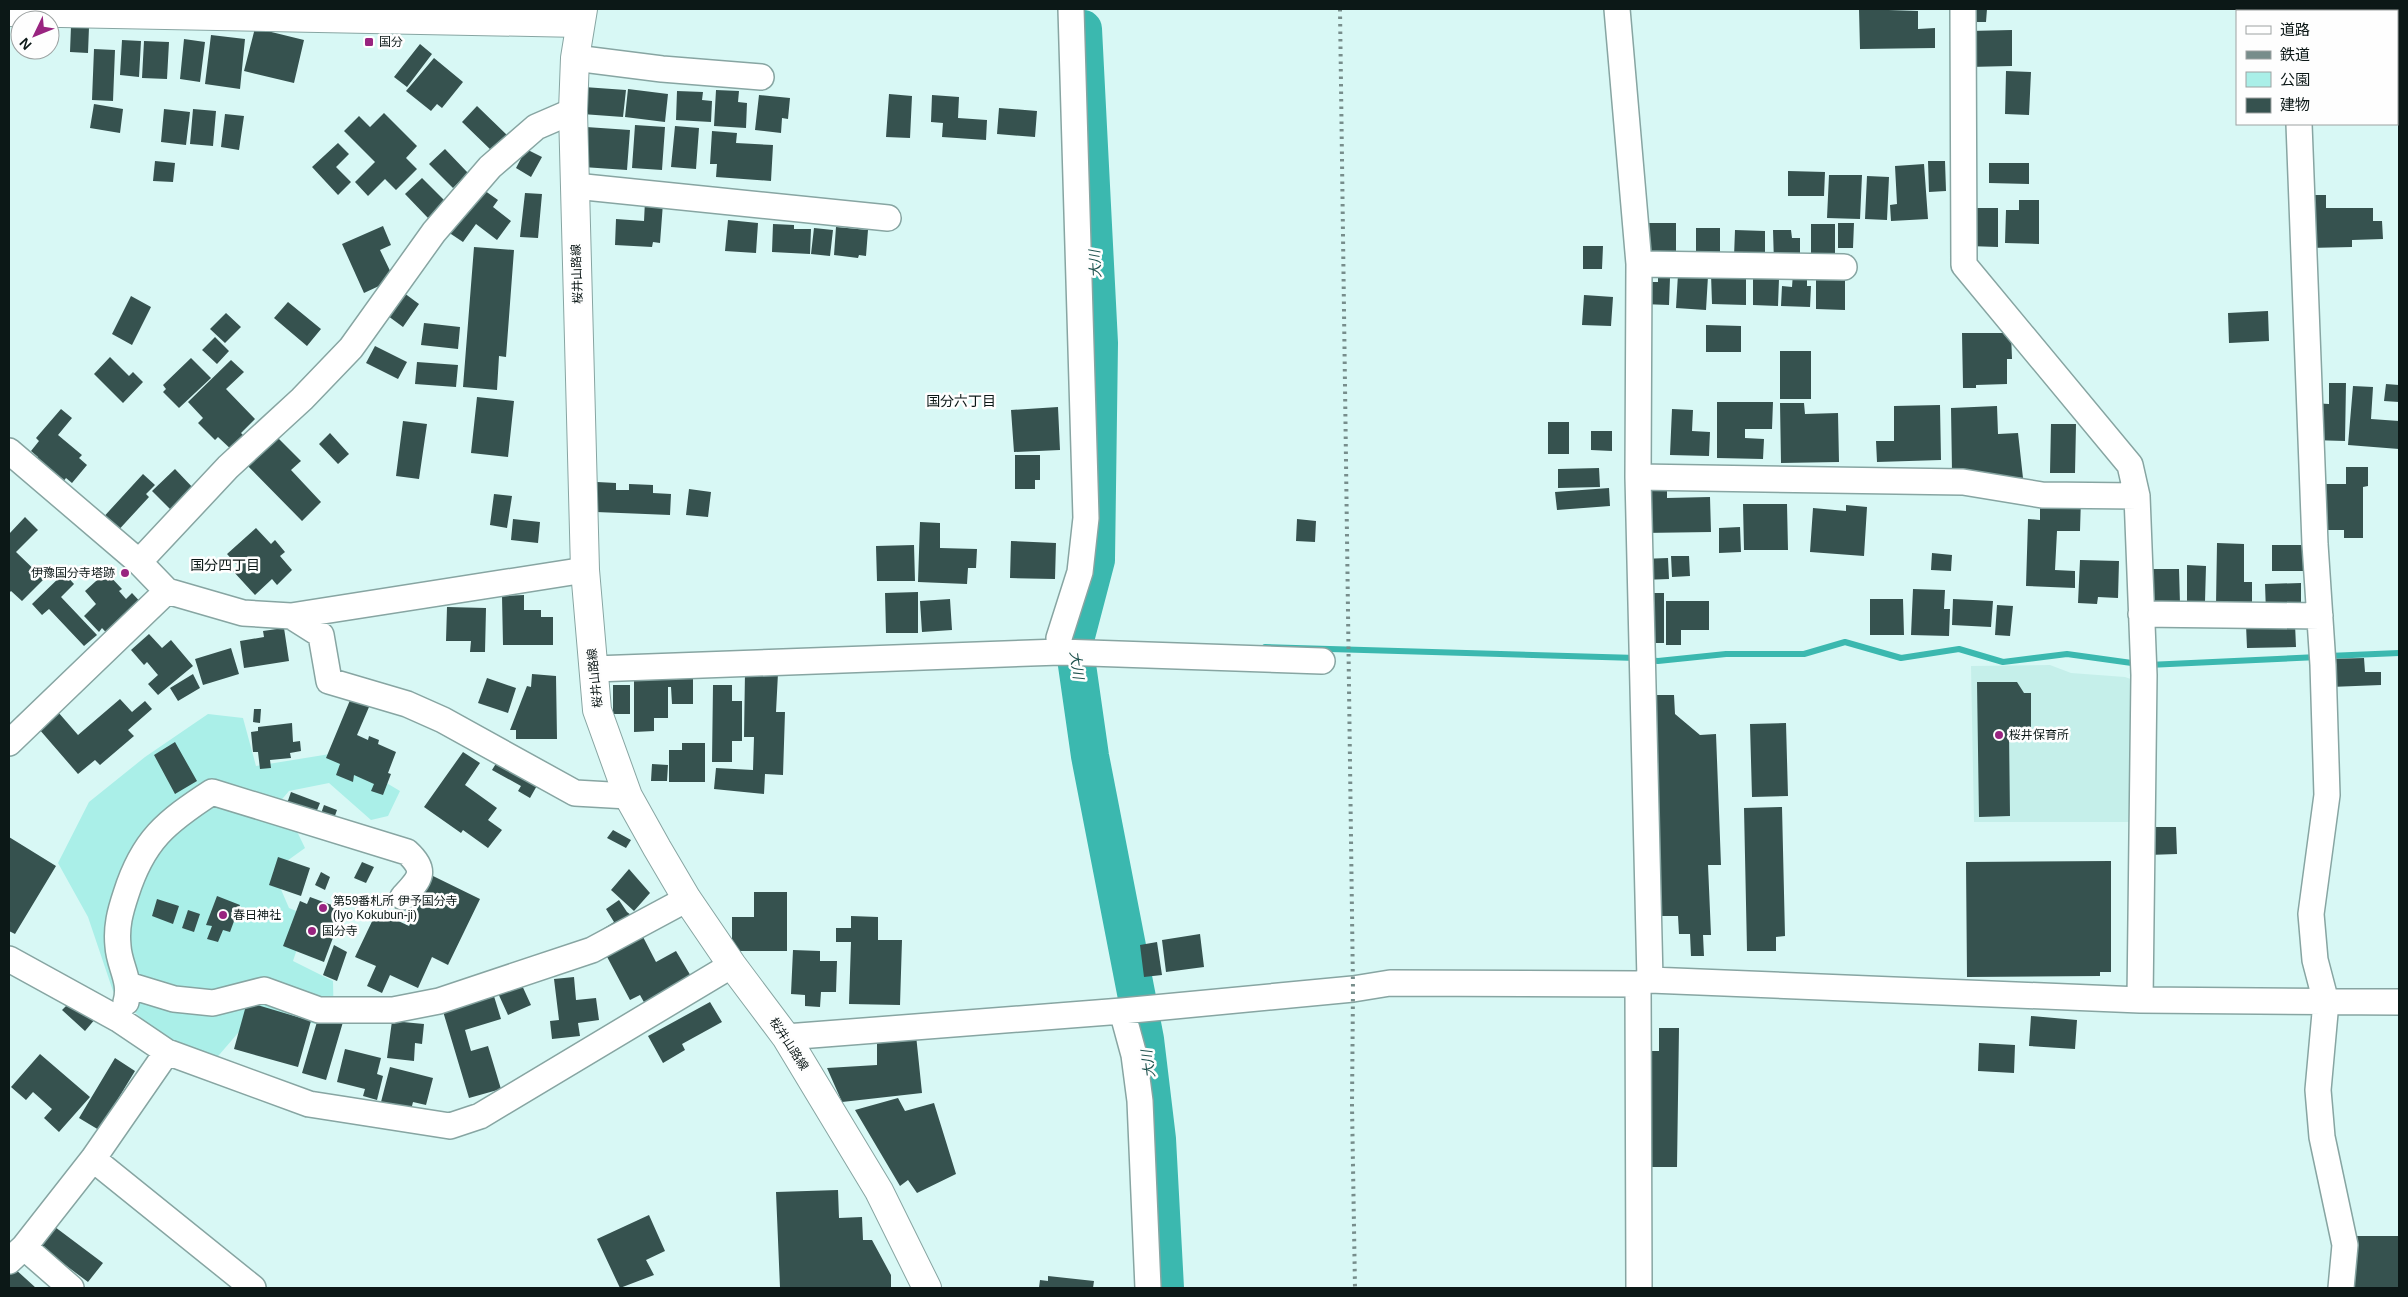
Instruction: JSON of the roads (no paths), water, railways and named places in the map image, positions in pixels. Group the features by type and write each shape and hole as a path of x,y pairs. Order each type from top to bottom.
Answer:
{"main road":[{"path":"9,12 581,16"},
{"name":"桜井山路線","path":"581,16 575,58 573,111 585,570 598,710 628,796 687,899 732,965 786,1036 879,1191 927,1288"}],"street":[{"path":"1060,652 1059,638 1080,572 1086,518 1071,9"},
{"path":"1617,9 1639,264 1638,477 1644,982 1640,1288"},
{"path":"1963,9 1964,265 2130,465 2137,496 2144,675 2140,1000"},
{"path":"575,58 662,70 761,77"},
{"path":"139,562 228,466 302,399 351,348 434,232 490,167 536,127 573,111"},
{"path":"2299,125 2315,544 2320,616 2327,795 2311,914 2315,960 2326,1002 2318,1090 2322,1137 2345,1245 2341,1288"},
{"path":"575,186 888,218"},
{"path":"1639,264 1844,266"},
{"path":"9,451 139,562 167,591 243,613 291,616 585,570"},
{"path":"1638,477 1963,482 2042,495 2137,496"},
{"path":"9,743 167,591"},
{"path":"2141,614 2320,616"},
{"path":"291,616 321,635 329,680 407,704 443,720 575,793 628,796"},
{"path":"594,669 1060,652 1322,661"},
{"path":"118,1020 123,1013 128,985 118,949 117,924 134,870 150,842 174,817 212,792 407,852 418,862 420,874 416,883 403,897"},
{"path":"128,985 174,999 213,1003 264,990 319,1010 393,1010 439,1001 592,950 687,899"},
{"path":"9,959 118,1020 167,1052 309,1104 450,1126 480,1116 732,965"},
{"path":"786,1036 1122,1011 1353,989 1390,983 1644,982 2140,1000 2399,1002"},
{"path":"1122,1011 1134,1054 1140,1101 1148,1288"},
{"path":"71,1288 16,1254 93,1159 167,1052"},
{"path":"93,1159 253,1288"}],"waterway":[{"name":"大川","path":"1083,29 1099,343 1096,560 1074,644 1090,756 1145,1039 1157,1139 1165,1288"},
{"path":"1647,660 1658,661 1726,654 1804,654 1845,642 1901,658 1959,649 2003,662 2067,654 2139,664"},
{"path":"1265,647 1637,658"},
{"path":"2328,656 2399,653"},
{"path":"2148,665 2318,657"}],"railway":[{"path":"1340,9 1353,989 1352,1105 1355,1288"}],"place":[{"name":"国分","path":"369,42"},
{"name":"伊豫国分寺塔跡","path":"125,573"},
{"name":"桜井保育所","path":"1999,735"},
{"name":"第59番札所 伊予国分寺 (Iyo Kokubun-ji)","path":"323,908"},
{"name":"春日神社","path":"223,915"},
{"name":"国分寺","path":"312,931"}],"district":[{"name":"国分六丁目","path":"961,401"},
{"name":"国分四丁目","path":"225,565"}]}
